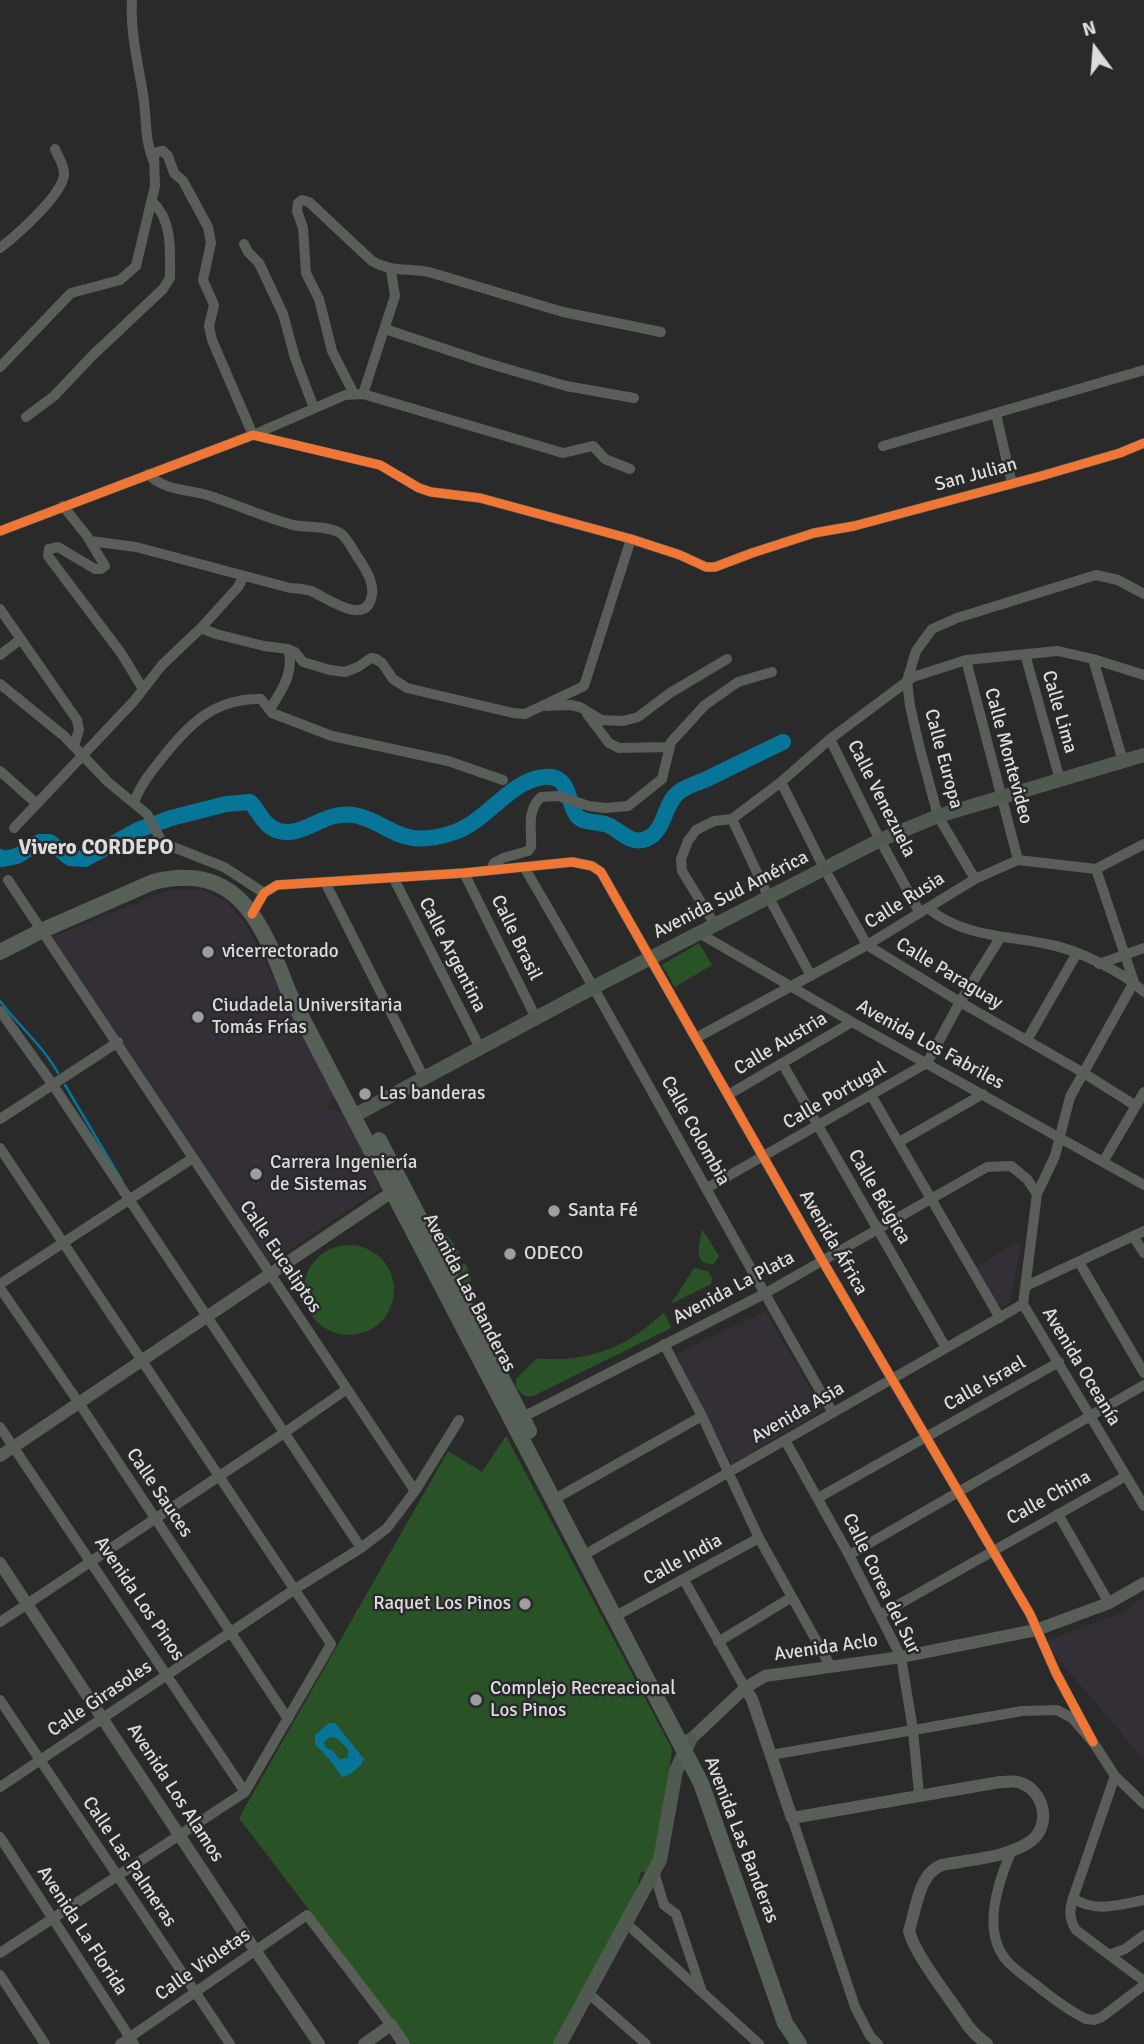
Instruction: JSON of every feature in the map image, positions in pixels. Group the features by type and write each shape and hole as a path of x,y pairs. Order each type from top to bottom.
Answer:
{"main road":[{"name":"Avenida Sud América","path":"359,1113 594,987 880,840 938,816 1144,755"},
{"name":"Avenida Las Banderas","path":"0,952 41,931 153,882 171,877 202,878 228,889 246,904 280,969 289,993 359,1113 688,1746 712,1783 793,2013 809,2044"},
{"name":"Avenida Las Banderas","path":"359,1113 392,1192 517,1420 562,1495 688,1746 785,2023 799,2044"},
{"name":"Avenida Aclo","path":"559,2044 660,1860 676,1771 688,1746"}],"street":[{"path":"132,0 134,53 143,96 148,147 154,161"},
{"path":"0,248 22,229 61,186 65,170 55,149"},
{"path":"0,367 71,293 120,280 133,271 139,258 155,186 154,161 157,152 163,151 208,227 211,243 203,280 214,305 209,326 212,340 253,435"},
{"path":"359,394 332,351 319,299 306,273 303,228 297,211 298,203 302,200 309,202 372,261 391,270 412,269 429,272 563,312 661,332"},
{"path":"26,417 54,396 163,289 170,278 168,229 159,208 152,201"},
{"path":"244,244 259,263 283,314 295,358 314,408"},
{"path":"359,394 395,296 391,270"},
{"path":"385,329 566,386 634,398"},
{"path":"883,446 1144,370"},
{"path":"0,531 253,435 345,395 359,394 563,453 593,446 605,459 629,469"},
{"path":"996,414 1012,484"},
{"name":"San Julian","path":"253,435 380,466 431,492 480,498 631,538 680,555 706,568 724,565 814,533 865,523 1012,484 1120,453 1144,443"},
{"path":"90,541 136,547 313,592 352,610 370,603 373,596 366,570 338,532 295,525 206,495 168,487 156,482 148,474"},
{"path":"63,506 105,566 95,569 58,547 49,549 48,556 121,653 143,689"},
{"path":"201,628 264,646 288,649 295,652 303,662 345,672 371,658 376,659 393,679 407,688 486,709 525,713 584,686 631,538"},
{"path":"908,681 916,651 932,629 957,618 1096,575 1118,580 1144,594"},
{"path":"14,828 83,756 162,665 201,628 238,587 244,576"},
{"path":"0,609 77,720 79,730 74,746"},
{"path":"0,655 22,639"},
{"path":"270,709 282,690 292,664 288,649"},
{"path":"715,925 682,871 681,859 696,830 714,821 732,819 781,782 830,739 913,677 966,660 1058,651 1144,675"},
{"name":"Calle Lima","path":"1025,654 1060,780"},
{"path":"540,707 570,705 583,708 601,720 623,721 638,717 670,693 727,659"},
{"path":"1093,659 1124,761"},
{"name":"Calle Montevideo","path":"966,660 1018,860"},
{"path":"491,870 494,863 528,851 531,847 531,813 534,804 541,797 558,796 604,808 628,806 662,779 669,747 675,736 705,705 738,682 772,672"},
{"name":"Calle Europa","path":"908,681 910,706 938,816 975,879"},
{"path":"0,684 74,746 108,782 150,818 161,840 224,867 264,892"},
{"path":"134,803 139,787 181,733 202,715 249,698 261,699 272,713 332,736 449,761 503,780"},
{"path":"583,708 609,743 620,748 669,747"},
{"name":"Calle Venezuela","path":"830,739 880,840 924,911"},
{"path":"0,771 37,804"},
{"name":"Calle Paraguay","path":"781,782 867,945 1136,1106"},
{"path":"732,819 769,898 811,976"},
{"path":"1018,860 1096,869 1144,844"},
{"name":"Calle Rusia","path":"696,1038 867,945 975,879 1018,860"},
{"name":"Avenida África","path":"524,867 572,862 592,866 601,872 822,1260 1030,1614 1093,1742"},
{"path":"252,914 264,892 277,885 524,867"},
{"name":"Calle Colombia","path":"524,867 833,1413"},
{"path":"1096,869 1134,982"},
{"name":"Calle Brasil","path":"464,873 536,1018"},
{"name":"Calle Argentina","path":"393,877 480,1048"},
{"name":"Calle Eucaliptos","path":"8,880 415,1491"},
{"path":"325,882 424,1078"},
{"path":"924,911 976,933 1046,944 1077,953 1134,982 1144,992"},
{"name":"Avenida Los Fabriles","path":"699,933 1144,1185"},
{"path":"927,1063 960,1002 1000,938"},
{"path":"1099,964 1144,948"},
{"path":"1027,1040 1077,953"},
{"name":"Avenida Oceanía","path":"1134,982 1082,1072 1067,1105 1055,1156 1037,1194 1023,1304 1144,1506"},
{"path":"0,1011 53,1084 361,1548"},
{"name":"Calle Austria","path":"728,1095 852,1022"},
{"path":"0,1119 118,1042"},
{"name":"Calle Bélgica","path":"782,1063 946,1348"},
{"name":"Calle Portugal","path":"707,1188 927,1063"},
{"path":"1102,1162 1144,1092"},
{"path":"899,1142 983,1094"},
{"path":"871,1095 1000,1318"},
{"path":"0,1148 331,1644 245,1792 0,1953"},
{"path":"0,1286 193,1158"},
{"name":"Avenida La Plata","path":"517,1420 764,1294 987,1167 1011,1166 1027,1179 1037,1194"},
{"path":"0,1456 392,1192"},
{"path":"1026,1286 1144,1231"},
{"path":"1133,1236 1144,1253"},
{"path":"1079,1262 1144,1373"},
{"name":"Calle Sauces","path":"0,1286 288,1719"},
{"name":"Avenida Asia","path":"591,1551 1023,1304"},
{"path":"664,1345 702,1416 759,1538 831,1667"},
{"name":"Calle Israel","path":"818,1498 1059,1362"},
{"path":"849,1555 1091,1418 1144,1385"},
{"path":"0,1622 346,1389"},
{"path":"562,1495 702,1416"},
{"name":"Calle Girasoles","path":"0,1787 295,1589 361,1548 387,1528 415,1491 459,1420"},
{"name":"Avenida Los Pinos","path":"0,1427 245,1792"},
{"name":"Calle Corea del Sur","path":"785,1440 849,1555 901,1657 913,1730 919,1794"},
{"name":"Calle China","path":"880,1615 1126,1476"},
{"path":"1058,1514 1109,1603"},
{"name":"Calle India","path":"622,1612 759,1538"},
{"name":"Avenida Los Alamos","path":"0,1563 319,2044"},
{"path":"684,1580 751,1699 855,2007 870,2036 878,2044"},
{"name":"Avenida Aclo","path":"688,1746 745,1688 765,1676 901,1657 1036,1630 1109,1603 1144,1583"},
{"path":"718,1642 792,1597"},
{"name":"Calle Las Palmeras","path":"0,1700 230,2044"},
{"path":"771,1755 1022,1711 1057,1710 1072,1718 1093,1742 1115,1776 1144,1804"},
{"path":"1011,1852 999,1881 993,1913 994,1930 1006,1961 1042,1990 1086,2019 1102,2017 1144,1983 1082,1936 1072,1924 1069,1912 1115,1776"},
{"path":"792,1818 1000,1782 1018,1781 1030,1787 1043,1806 1044,1818 1032,1840 1011,1852 934,1868 927,1875 909,1931 919,1953 968,2025 987,2044"},
{"name":"Avenida La Florida","path":"0,1837 132,2041"},
{"path":"654,1872 664,1905 676,1914 701,1989"},
{"path":"1073,1898 1084,1906 1094,1908 1144,1900"},
{"name":"Calle Violetas","path":"120,2044 132,2041 195,1992 307,1915 391,2025"},
{"path":"626,1923 758,2044"},
{"path":"1109,1955 1125,1949 1144,1935"},
{"path":"0,1975 45,2044"},
{"path":"588,1993 646,2044"},
{"path":"364,2044 391,2025 404,2044"}],"shaded area":[{"name":"Ciudadela Universitaria Tomás Frías","path":"169,890 202,890 225,900 246,924 334,1096 327,1108 342,1112 381,1188 267,1265 50,938"},
{"path":"1017,1242 1021,1245 1010,1302 1003,1306 997,1303 975,1267"},
{"path":"765,1311 823,1410 732,1464 676,1354"},
{"path":"1144,1597 1144,1760 1044,1642 1123,1612"}],"green space":[{"path":"699,943 712,965 675,987 662,965"},
{"path":"433,1227 445,1234 460,1253 449,1257"},
{"path":"702,1229 719,1256 714,1264 702,1261 700,1257"},
{"path":"349,1245 366,1249 381,1258 390,1273 394,1290 390,1307 381,1322 366,1331 349,1335 332,1331 317,1322 308,1307 304,1290 308,1273 317,1258 332,1249"},
{"path":"465,1263 470,1273 473,1304 456,1268"},
{"path":"694,1268 708,1271 712,1278 711,1284 671,1304"},
{"path":"664,1312 671,1328 533,1396 524,1396 516,1387 516,1379 536,1359 579,1357 606,1350 642,1331"},
{"name":"Complejo Recreacional Los Pinos","path":"506,1436 672,1749 658,1856 648,1873 641,1872 635,1894 554,2044 411,2044 239,1818 448,1451 482,1472"}],"water":[{"path":"329,1723 335,1723 364,1759 363,1762 342,1777 315,1744 315,1735","holes":["330,1737 336,1738 348,1749 348,1758 339,1759 333,1751 325,1747 324,1742"]}],"waterway":[{"path":"0,857 3,859 17,856 40,842 50,842 70,858 85,859 138,830 171,818 226,804 250,802 266,823 279,831 297,831 333,816 354,815 406,837 434,837 467,826 509,793 531,780 544,777 560,780 581,819 608,825 631,839 641,840 653,835 670,803 682,790 783,742"},
{"path":"0,1001 58,1073"},
{"path":"65,1085 122,1181"}],"cycle path":[{"path":"0,531 253,435 380,465 431,492 480,498 631,539 680,555 706,567 715,567 814,533 854,526 1041,476 1120,453 1144,443"},
{"path":"252,914 264,893 277,885 464,873 572,862 592,866 601,872 822,1260 1030,1614 1056,1673 1093,1742"}],"place":[{"name":"vicerrectorado","path":"208,952"},
{"name":"Ciudadela Universitaria Tomás Frías","path":"198,1017"},
{"name":"Las banderas","path":"365,1094"},
{"name":"Carrera Ingeniería de Sistemas","path":"256,1174"},
{"name":"Santa Fé","path":"554,1211"},
{"name":"ODECO","path":"510,1254"},
{"name":"Raquet Los Pinos","path":"525,1604"},
{"name":"Complejo Recreacional Los Pinos","path":"476,1700"}],"district":[{"name":"Vivero CORDEPO","path":"96,848"}]}
